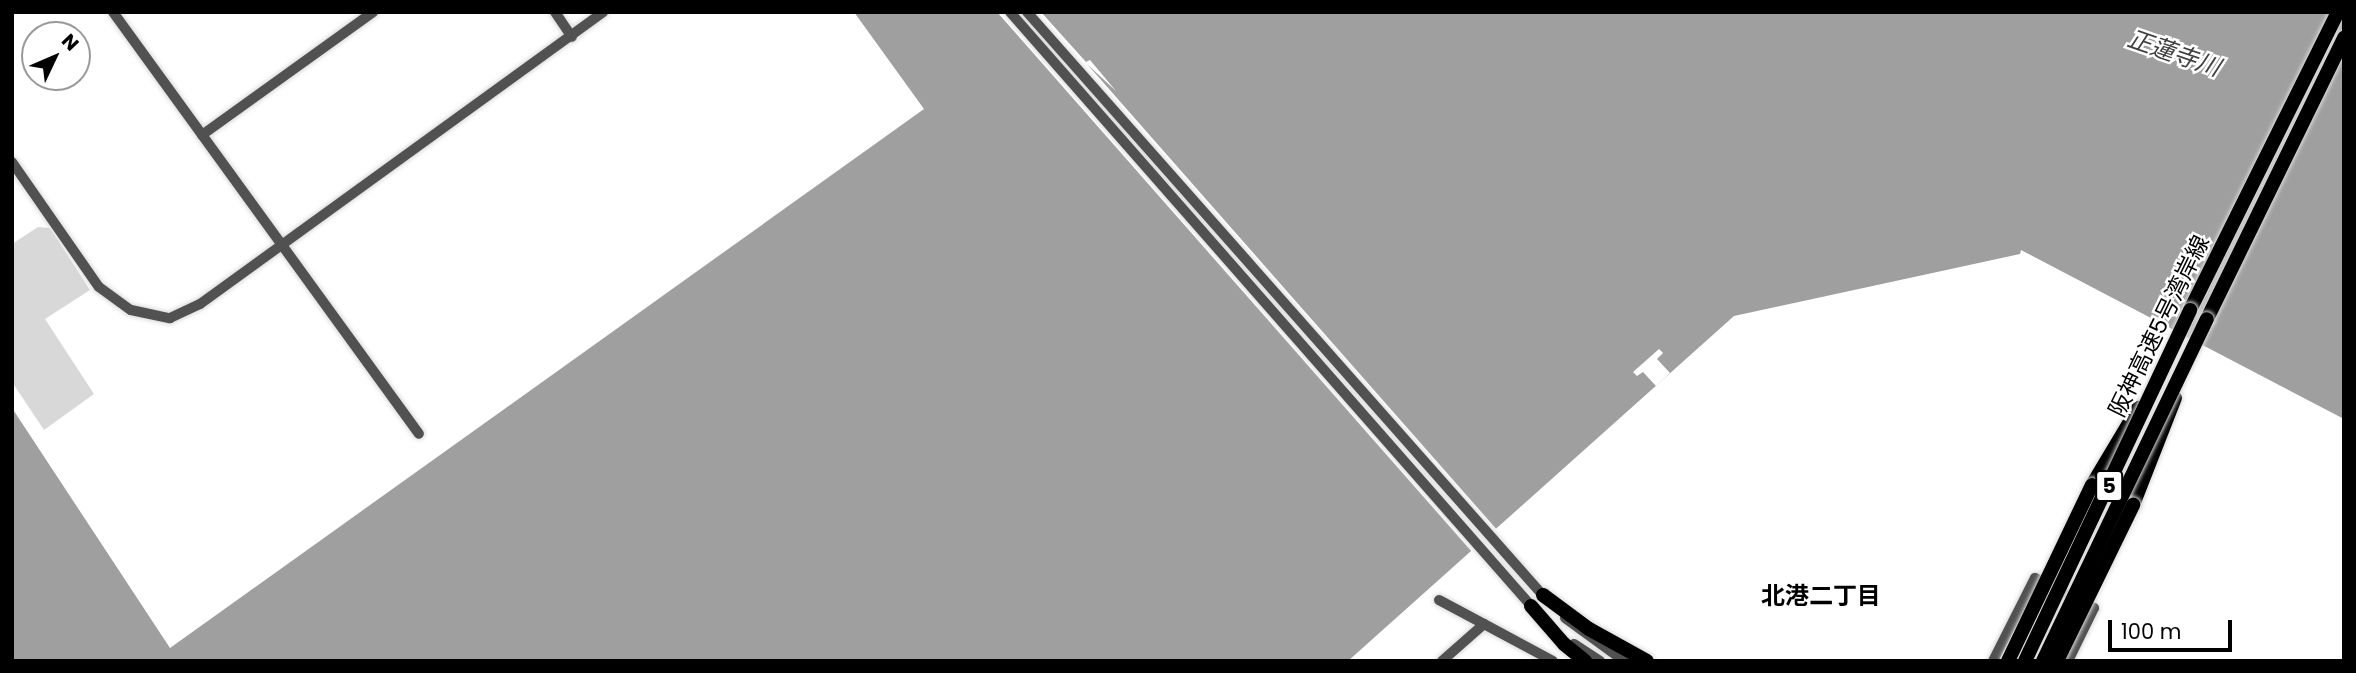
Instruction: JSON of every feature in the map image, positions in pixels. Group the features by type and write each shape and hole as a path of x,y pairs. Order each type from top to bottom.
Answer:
{"highway":[{"name":"阪神高速5号湾岸線","path":"2025,661 2165,362 2338,12"},
{"name":"阪神高速5号湾岸線","path":"2043,661 2344,38"},
{"name":"5","path":"2008,661 2092,485 2165,362"},
{"name":"5","path":"2057,661 2153,460 2184,370"},
{"path":"1543,595 1589,629 1647,661"},
{"path":"1531,606 1564,644 1585,661"}],"street":[{"path":"113,12 419,435"},
{"path":"202,135 373,12"},
{"path":"555,12 572,37"},
{"path":"12,162 84,269 110,297 131,310 170,318 186,313 604,12"},
{"path":"1010,12 1531,606 1572,643 1600,661"},
{"path":"1027,12 1543,595 1580,632 1624,661"},
{"path":"1993,661 2035,578 2094,608 2068,661"},
{"path":"1439,600 1553,661"},
{"path":"1442,661 1484,624"}],"shaded area":[{"path":"38,227 50,228 90,290 45,319 94,394 44,430 12,382 12,244"}],"water":[{"name":"正蓮寺川","path":"854,12 2344,12 2344,419 2021,250 2020,254 1734,316 1348,661 12,661 12,408 170,648 924,109"}],"pier":[{"path":"997,12 1041,12 1086,62 1090,60 1116,91 1087,64 1498,531 1473,553"},
{"path":"1659,349 1663,353 1657,359 1670,373 1656,386 1643,372 1637,376 1633,372"}],"district":[{"name":"北港二丁目","path":"1821,596"}]}
